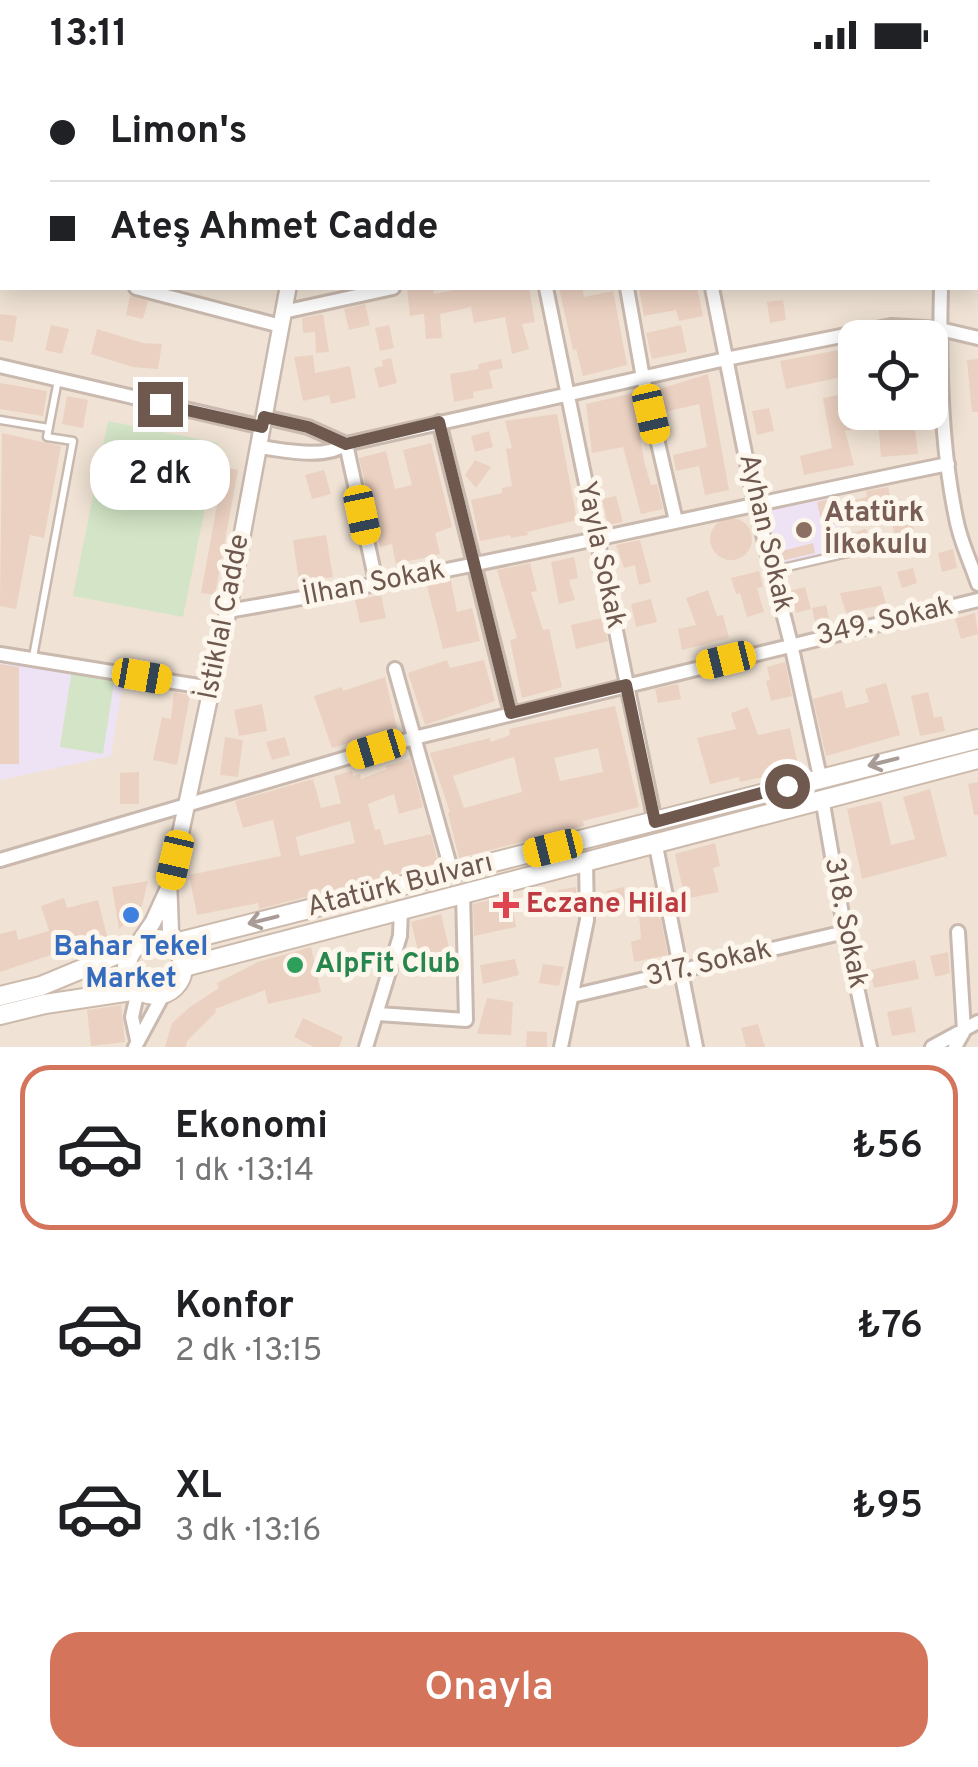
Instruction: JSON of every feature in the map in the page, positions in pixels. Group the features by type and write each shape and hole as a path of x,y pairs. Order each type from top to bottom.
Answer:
{"main road":[{"name":"Atatürk Bulvarı","path":"171,944 978,738"},
{"name":"Atatürk Bulvarı","path":"184,968 978,759"},
{"path":"0,996 42,986 153,939 178,950 184,968 178,985 154,996 138,990 127,964 136,947"},
{"path":"0,1016 45,1004 138,990"}],"street":[{"path":"145,290 282,319 386,290"},
{"name":"İstiklal Cadde","path":"169,887 228,611 288,290"},
{"name":"Yayla Sokak","path":"546,290 655,822"},
{"path":"627,290 676,521"},
{"name":"Ayhan Sokak","path":"712,290 755,503 820,777"},
{"path":"940,320 942,290"},
{"path":"948,331 978,338"},
{"path":"258,446 304,452 338,450 346,444 439,422 838,336"},
{"path":"0,366 263,422 308,427 346,444"},
{"path":"439,422 511,713"},
{"path":"946,430 956,521 978,584"},
{"path":"346,444 377,586"},
{"name":"İlhan Sokak","path":"228,611 377,586 948,464"},
{"name":"349. Sokak","path":"0,860 414,738 978,600"},
{"path":"0,654 211,688"},
{"path":"395,668 452,873"},
{"name":"318. Sokak","path":"822,798 870,1047"},
{"path":"656,842 696,1047"},
{"path":"561,1047 587,920 586,861"},
{"path":"169,887 171,944"},
{"path":"136,947 169,887"},
{"path":"378,1014 466,1020 463,892"},
{"path":"366,1047 400,936 401,908"},
{"name":"317. Sokak","path":"572,996 846,932"},
{"path":"955,1047 964,1031 958,932"},
{"path":"136,1044 132,1017 138,990"},
{"path":"136,1044 163,994"},
{"path":"932,1047 978,1022"}],"lane":[{"path":"33,657 73,441 47,436 58,380"},
{"path":"0,420 49,428"},
{"path":"772,570 848,553"}],"shaded area":[{"path":"0,290 978,290 978,1047 0,1047"},
{"name":"Atatürk İlkokulu","path":"831,491 845,554 778,569 764,506"},
{"path":"0,661 124,675 111,756 0,780"}],"green space":[{"path":"108,421 218,443 183,617 73,596"},
{"path":"72,669 115,676 103,754 60,747"}],"building":[{"path":"407,290 433,290 434,294 454,290 529,290 535,322 522,324 529,349 512,354 505,317 474,323 471,307 440,314 442,338 426,339 424,314 410,316"},
{"path":"559,290 582,290 584,297 613,291 627,365 583,376 576,349 573,350"},
{"path":"639,290 697,290 703,316 679,321 676,310 644,316"},
{"path":"130,296 148,301 143,319 126,315"},
{"path":"783,300 786,320 770,323 767,302"},
{"path":"365,304 370,325 349,330 344,309"},
{"path":"0,314 17,316 13,342 0,340"},
{"path":"323,314 329,352 316,353 315,332 303,333 302,318"},
{"path":"51,325 69,329 62,354 45,350"},
{"path":"389,325 394,348 380,351 375,328"},
{"path":"681,325 687,352 652,359 646,333"},
{"path":"97,329 143,343 162,344 158,369 133,367 91,354"},
{"path":"838,350 838,378 786,389 780,361"},
{"path":"313,355 315,373 350,366 356,398 331,404 329,395 303,401 294,357"},
{"path":"391,358 397,383 379,388 374,368"},
{"path":"501,359 503,368 489,371 493,388 454,402 450,374 479,369 478,364"},
{"path":"978,359 978,412 972,412 967,360"},
{"path":"708,374 729,490 705,495 699,466 676,471 673,455 707,447 699,404 661,413 656,390"},
{"path":"0,383 47,391 43,416 0,409"},
{"path":"633,393 644,461 651,485 657,484 663,509 641,514 623,447 592,453 586,404"},
{"path":"838,395 838,430 850,430 845,431 854,465 804,475 800,456 832,448 823,398"},
{"path":"67,396 88,400 83,428 62,424"},
{"path":"769,408 774,431 757,435 752,411"},
{"path":"557,414 577,520 527,532 528,535 480,541 471,500 502,493 502,488 512,486 506,449 512,448 505,421"},
{"path":"879,430 915,430 918,454 881,457"},
{"path":"489,431 493,447 475,452 471,436"},
{"path":"2,433 61,446 44,538 30,535 16,609 0,606"},
{"path":"431,443 452,527 435,533 440,554 396,564 392,544 380,547 359,458 386,451 395,489 412,485 403,450"},
{"path":"475,460 491,467 476,488 465,475"},
{"path":"224,467 238,470 215,595 201,593"},
{"path":"324,470 331,494 312,499 305,475"},
{"path":"888,487 892,506 833,520 837,537 866,529 871,546 856,551 847,546 828,551 817,502 829,499 830,506 867,497 866,491"},
{"path":"616,496 623,522 608,525 602,499"},
{"path":"911,517 916,540 896,544 892,522"},
{"path":"731,518 746,524 752,539 746,554 731,560 716,554 710,539 716,524"},
{"path":"326,535 333,577 299,582 293,540"},
{"path":"640,540 651,582 639,585 635,565 624,568 616,545"},
{"path":"813,543 815,553 781,561 778,552"},
{"path":"953,549 957,568 942,572 938,553"},
{"path":"574,557 578,578 569,580 575,600 559,604 551,562"},
{"path":"530,563 537,591 531,592 543,630 549,629 562,687 522,698 510,640 517,638 497,570"},
{"path":"913,568 917,583 902,588 897,572"},
{"path":"759,571 763,587 757,588 764,612 747,617 731,578"},
{"path":"451,581 457,612 472,608 480,641 443,649 427,586"},
{"path":"881,586 886,604 846,613 840,593"},
{"path":"805,587 811,609 796,613 790,591"},
{"path":"708,590 717,616 723,615 729,638 682,650 678,629 696,625 686,598"},
{"path":"381,595 386,618 360,623 355,600"},
{"path":"651,599 657,622 636,627 631,604"},
{"path":"826,605 830,623 816,626 812,608"},
{"path":"975,613 978,634 961,639 955,619"},
{"path":"602,618 608,641 576,649 571,625"},
{"path":"447,660 450,668 484,660 495,701 425,725 408,673"},
{"path":"785,662 792,696 771,701 767,667"},
{"path":"0,664 19,667 19,764 0,764"},
{"path":"385,677 397,728 332,748 314,696"},
{"path":"886,683 900,735 826,756 813,699 842,691 846,708 869,702 865,689"},
{"path":"678,684 681,699 658,703 655,689"},
{"path":"174,692 190,695 177,765 153,760 162,717 171,719"},
{"path":"928,692 934,718 942,716 945,731 920,736 911,696"},
{"path":"262,704 267,731 239,736 234,710"},
{"path":"615,706 639,807 583,821 584,826 459,858 450,812 430,753 490,738 491,742 510,735 509,729","holes":["598,748 603,772 560,781 554,758","514,757 522,792 464,808 453,776"]},
{"path":"748,707 758,735 790,728 799,769 740,782 739,777 710,784 697,738 736,729 731,713"},
{"path":"225,737 243,740 238,777 220,775"},
{"path":"285,737 290,755 272,760 266,742"},
{"path":"410,759 423,807 399,814 394,794 368,804 375,830 380,829 384,845 431,834 438,863 259,909 258,903 197,915 189,875 281,856 273,820 243,828 235,801 313,779 321,808 341,803 334,776 352,771 353,776 360,774 361,779 387,769 386,766","holes":["350,821 355,843 300,856 296,837"]},
{"path":"139,772 139,804 120,804 120,773"},
{"path":"978,782 978,815 974,815 968,784"},
{"path":"930,789 947,856 862,879 847,809 881,801 891,845 915,839 903,797"},
{"path":"715,843 720,866 713,868 719,892 685,899 675,854"},
{"path":"148,881 142,906 119,929 112,887"},
{"path":"654,886 668,955 634,962 631,942 641,939 639,914 647,912 641,890"},
{"path":"576,887 577,908 557,908 558,890"},
{"path":"624,887 625,907 604,909 607,891"},
{"path":"510,895 516,927 474,936 473,904"},
{"path":"64,898 67,908 98,900 107,936 0,972 0,934 16,930 18,940 49,931 41,906"},
{"path":"441,914 450,952 420,959 411,922"},
{"path":"311,947 321,992 268,1004 265,990 215,1009 186,1047 165,1047 172,1023 219,988 217,983 258,962"},
{"path":"948,952 950,973 935,977 930,956"},
{"path":"515,959 519,975 483,984 480,965"},
{"path":"915,960 919,979 874,988 870,970"},
{"path":"543,964 564,967 559,986 539,983"},
{"path":"487,998 513,1002 511,1035 477,1034"},
{"path":"121,1005 125,1042 91,1046 87,1010"},
{"path":"911,1007 916,1032 892,1036 887,1012"},
{"path":"303,1018 343,1037 339,1047 314,1047 294,1037"},
{"path":"758,1024 765,1047 746,1047 741,1028"},
{"path":"527,1031 547,1032 547,1047 526,1047"}],"place":[{"name":"Atatürk İlkokulu","path":"804,530"},
{"name":"Eczane Hilal","path":"506,905"},
{"name":"Bahar Tekel Market","path":"131,915"},
{"name":"AlpFit Club","path":"295,965"}],"route":[{"path":"160,404 262,427 264,417 308,427 346,444 439,422 511,713 626,685 655,822 787,786"}]}
